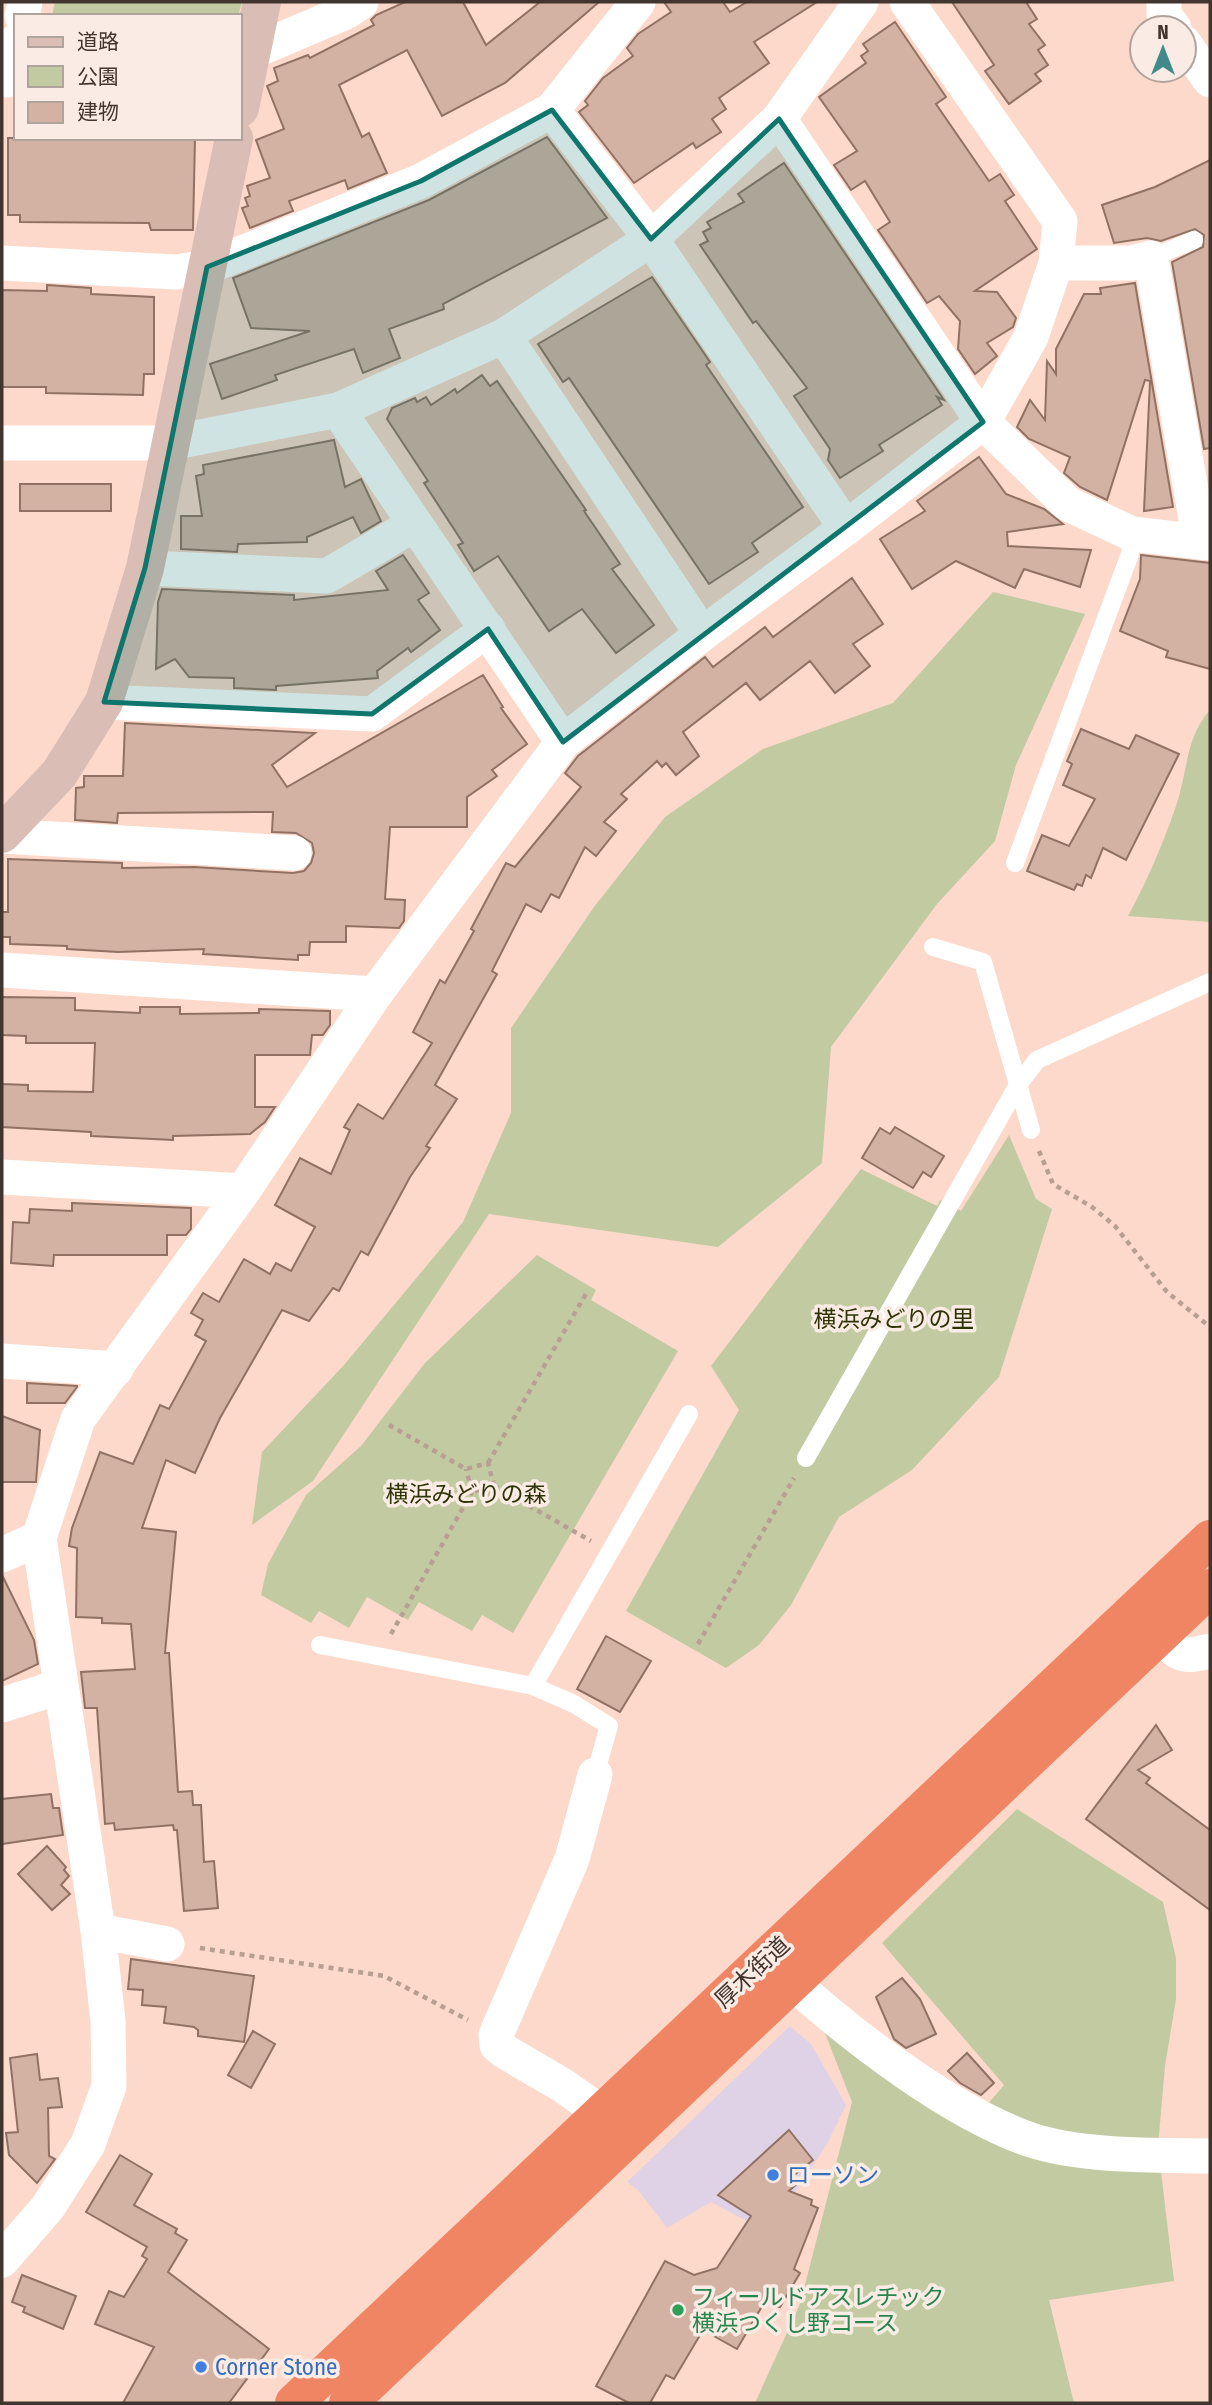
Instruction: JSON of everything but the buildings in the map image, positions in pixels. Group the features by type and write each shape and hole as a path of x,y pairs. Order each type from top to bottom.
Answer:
{"highway":[{"name":"厚木街道","path":"293,2403 1210,1539"},
{"name":"厚木街道","path":"348,2403 1210,1588"}],"street":[{"path":"242,87 245,56 262,2"},
{"path":"245,56 346,12 360,2"},
{"path":"2,263 176,272 207,267 421,181 552,110 638,2"},
{"path":"2,443 170,443 338,410 504,336 651,239 779,119 861,2"},
{"path":"2,2260 48,2207 88,2144 109,2086 108,2021 98,1931 59,1687 39,1538 78,1419 243,1191 375,994 563,742 983,422 1031,337 1056,263 1060,221 907,2"},
{"path":"8,80 14,51"},
{"path":"1198,63 1210,80"},
{"path":"552,110 651,239 846,528"},
{"path":"779,119 983,422 1068,503 1132,534 1205,543 1151,258 1131,263 1056,263"},
{"path":"5,827 59,774 104,702 145,568 233,140"},
{"path":"504,336 702,634"},
{"path":"338,410 563,742"},
{"path":"145,568 327,576 415,524"},
{"path":"104,702 372,714 488,629"},
{"path":"5,827 294,853"},
{"path":"2,970 375,994"},
{"path":"2,1177 243,1191"},
{"path":"2,1361 116,1369"},
{"path":"2,1555 39,1538"},
{"path":"1161,1635 1174,1650 1189,1657 1210,1651"},
{"path":"2,1706 59,1687"},
{"path":"595,1775 572,1859 496,2035 496,2045 602,2113"},
{"path":"98,1931 167,1944"},
{"path":"793,1983 848,2032 910,2073 972,2112 1032,2140 1119,2155 1210,2156"}],"lane":[{"path":"1151,258 1195,240"},
{"path":"1015,863 1130,554 1132,534"},
{"path":"933,947 983,962 1031,1130"},
{"path":"806,1458 1018,1085 1037,1060 1210,982"},
{"path":"533,1686 689,1414"},
{"path":"320,1645 533,1686 575,1704 609,1726 595,1775"}],"path":[{"path":"1031,1130 1053,1184 1092,1207 1115,1226 1167,1292 1210,1327"},
{"path":"466,1469 488,1463 587,1292"},
{"path":"378,1656 472,1492 466,1469 389,1424"},
{"path":"698,1644 806,1458"},
{"path":"488,1463 494,1486"},
{"path":"472,1492 494,1486 610,1552"},
{"path":"232,1953 384,1976 437,2001 496,2035"}],"highlighted area":[{"path":"552,110 651,239 779,119 983,422 563,742 488,629 372,714 104,702 145,568 207,267 421,181"}],"shaded area":[{"path":"790,2026 811,2044 846,2105 827,2144 769,2233 711,2202 667,2228 638,2190 627,2182"}],"green space":[{"path":"55,2 242,2 239,14 52,14"},
{"path":"993,592 1085,614 1016,765 995,841 937,904 831,1047 822,1163 718,1247 489,1214 313,1481 252,1525 262,1452 344,1365 463,1222 511,1113 511,1028 594,907 665,817 763,749 893,703"},
{"path":"1210,710 1210,922 1128,916 1171,820 1191,743"},
{"name":"横浜みどりの里","path":"1009,1135 1036,1199 1052,1209 999,1377 912,1470 839,1517 791,1605 759,1645 726,1668 626,1611 739,1410 711,1366 861,1169 937,1206 940,1200 961,1211"},
{"name":"横浜みどりの森","path":"537,1255 596,1290 591,1300 678,1351 513,1633 482,1615 472,1631 419,1602 408,1620 367,1597 349,1628 319,1611 311,1623 261,1595 268,1564 306,1495 361,1446 425,1363"},
{"path":"1017,1809 1163,1902 1176,1958 1176,1999 1165,2066 1158,2146 1174,2281 1049,2300 1074,2403 755,2403 800,2304 852,2102 823,2028 987,2105 1004,2085 882,1943"}],"place":[{"name":"ローソン","path":"773,2175"},
{"name":"フィールドアスレチック 横浜つくし野コース","path":"678,2310"},
{"name":"Corner Stone","path":"201,2367"}]}
